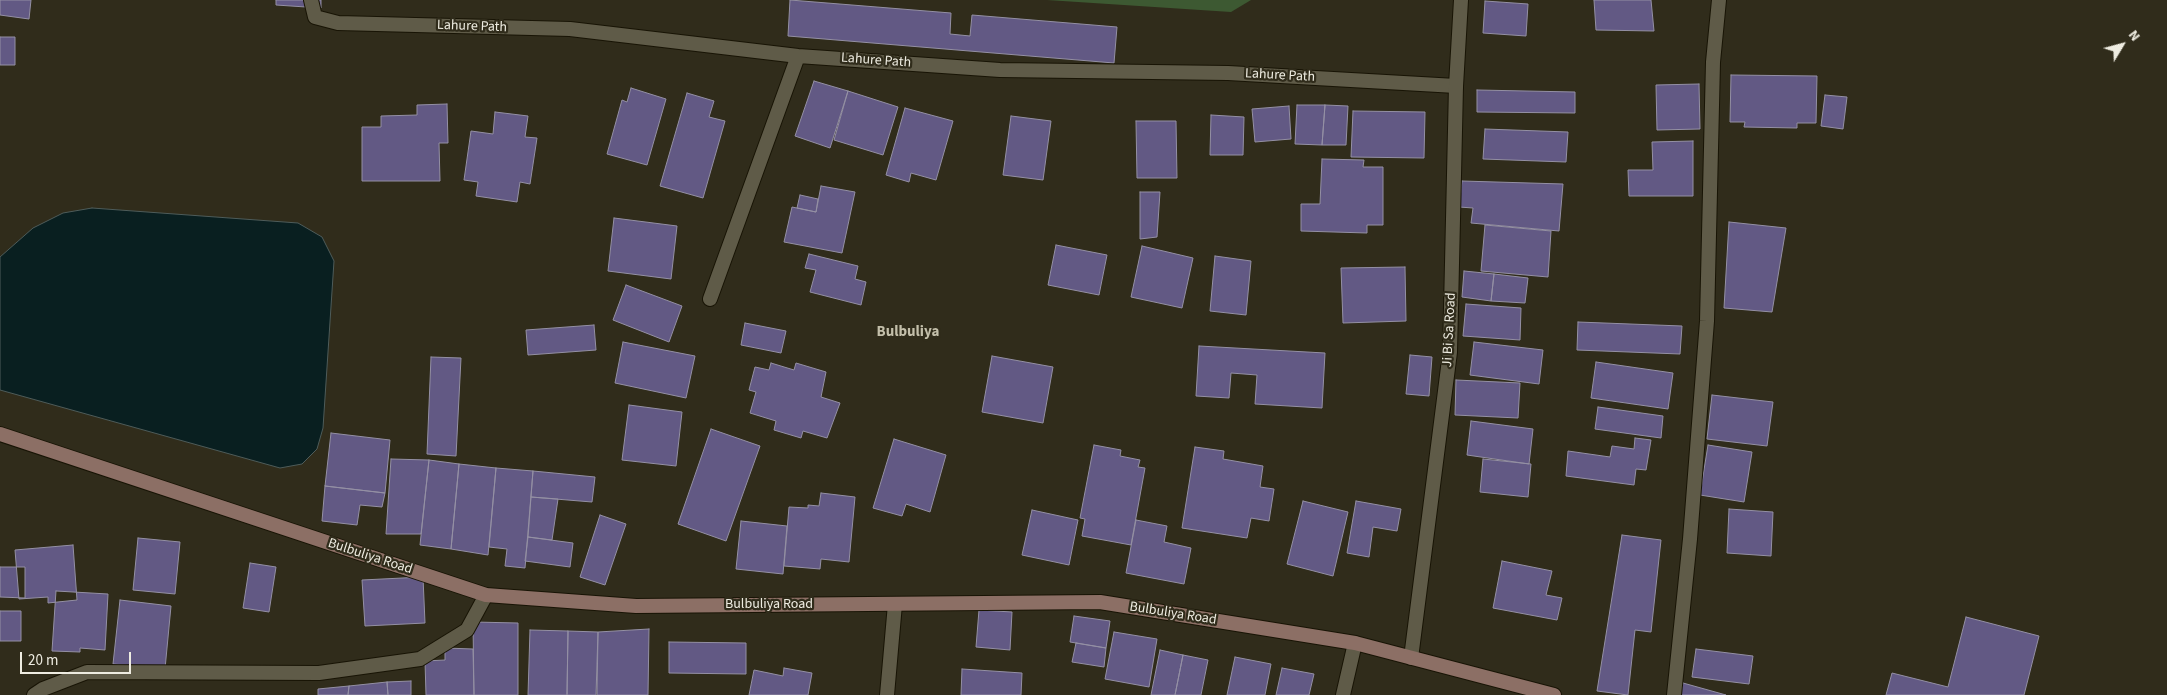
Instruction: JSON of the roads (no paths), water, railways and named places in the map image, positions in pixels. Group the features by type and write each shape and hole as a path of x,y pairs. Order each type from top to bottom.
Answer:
{"main road":[{"name":"Bulbuliya Road","path":"0,434 486,595 636,606 1100,602 1354,643 1554,695"}],"street":[{"name":"Lahure Path","path":"311,0 315,17 338,23 570,29 798,56 1000,70 1228,73 1456,86"},
{"name":"Ji Bi Sa Road","path":"1411,658 1450,352 1456,86 1461,0"},
{"path":"1674,695 1690,539 1707,321 1713,62 1719,0"},
{"path":"710,299 798,56"},
{"path":"34,695 43,689 87,672 319,673 420,659 467,630 486,595"},
{"path":"887,695 895,604"},
{"path":"1343,695 1354,643"}],"water":[{"path":"92,208 298,223 322,237 334,261 323,428 317,449 302,464 280,468 0,390 0,257 33,228 63,213"}],"district":[{"name":"Bulbuliya","path":"908,333"}]}
